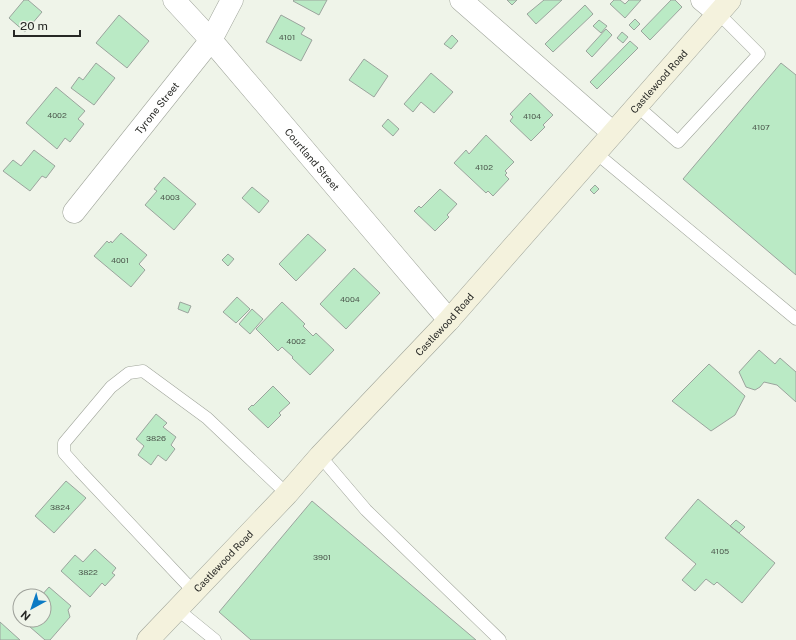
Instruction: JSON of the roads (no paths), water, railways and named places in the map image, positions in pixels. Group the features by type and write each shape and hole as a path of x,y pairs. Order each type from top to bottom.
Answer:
{"street":[{"name":"Courtland Street","path":"174,0 211,40 449,320"},
{"name":"Tyrone Street","path":"74,212 211,40 232,0"},
{"path":"461,0 613,133"},
{"name":"Castlewood Road","path":"148,640 287,494 320,456 449,320 637,106 716,4"}],"lane":[{"path":"637,106 678,142 759,54 716,4"},
{"path":"596,153 796,319"},
{"path":"194,592 64,453 64,443 111,387 129,373 143,371 207,418 287,494"},
{"path":"320,456 366,510 500,640"},
{"path":"177,609 215,640"}]}
